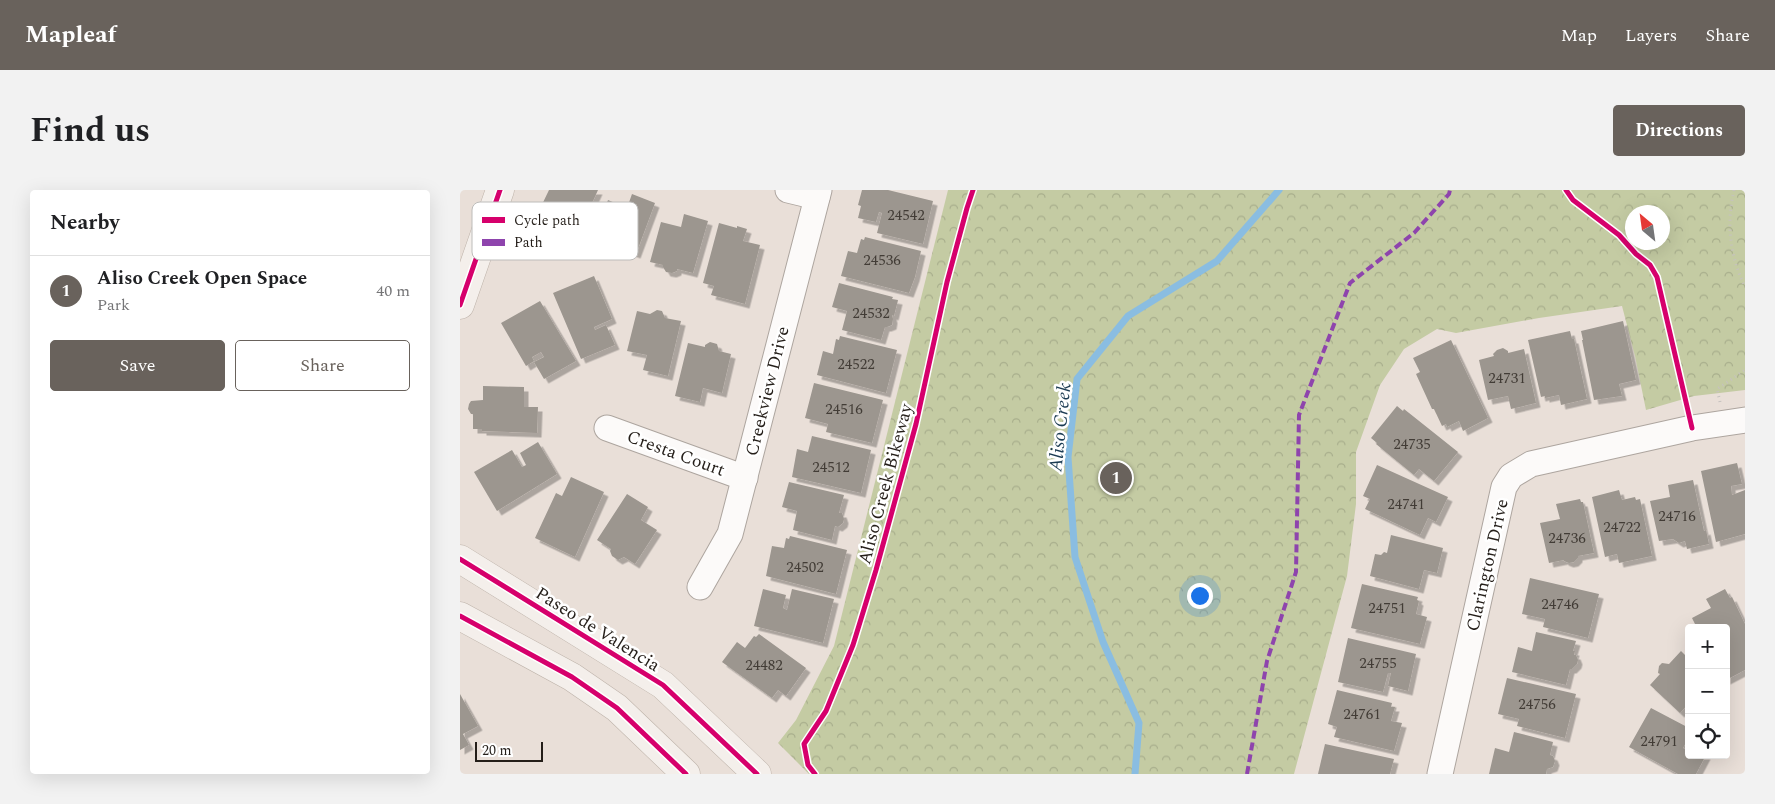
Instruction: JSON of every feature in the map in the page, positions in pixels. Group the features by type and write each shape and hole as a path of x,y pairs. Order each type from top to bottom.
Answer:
{"main road":[{"path":"496,202 500,190"},
{"path":"460,304 475,260"},
{"name":"Paseo de Valencia","path":"460,559 662,685 756,774"},
{"path":"460,616 572,677 610,703 686,774"}],"street":[{"path":"788,190 818,193"},
{"name":"Creekview Drive","path":"700,586 730,534 818,193"},
{"name":"Clarington Drive","path":"1440,774 1504,487 1511,476 1531,464 1692,428 1735,421"},
{"name":"Cresta Court","path":"608,428 745,478"}],"path":[{"path":"1734,190 1730,207 1730,242 1736,268 1745,287"},
{"path":"1735,421 1717,389 1745,370"}],"green space":[{"path":"948,190 1745,190 1745,390 1694,396 1646,410 1622,306 1456,333 1437,329 1404,349 1380,385 1356,452 1356,504 1347,576 1294,774 809,774 778,743 796,720 834,646"}],"building":[{"path":"549,190 598,190 593,202 543,202"},
{"path":"862,190 888,190 933,201 923,244 877,233 882,213 879,212 876,222 858,218 861,206 858,205"},
{"path":"632,194 655,203 638,249 638,202 629,202"},
{"path":"684,214 708,221 693,273 677,269 677,271 672,273 666,272 663,265 650,262 661,222 681,227"},
{"path":"719,223 747,229 743,241 760,245 745,304 711,295 714,286 703,283"},
{"path":"865,237 921,251 909,293 841,276 848,251 857,253 861,239 864,240"},
{"path":"594,276 612,319 594,327 595,330 606,325 615,345 581,359 553,293"},
{"path":"839,283 898,300 894,316 892,315 892,325 885,327 881,340 842,330 847,311 832,307"},
{"path":"540,301 576,361 544,379 534,362 544,357 541,352 532,357 534,361 526,366 501,323"},
{"path":"657,310 662,311 665,318 681,321 668,376 643,370 647,355 627,351 637,311 650,314"},
{"path":"1623,321 1636,380 1619,384 1622,396 1594,400 1581,331"},
{"path":"1570,331 1572,339 1574,339 1587,399 1561,405 1559,395 1541,397 1528,340"},
{"path":"840,336 897,350 886,393 817,375 823,351 833,354 836,339 839,340"},
{"path":"1451,340 1488,418 1463,431 1459,421 1447,427 1446,424 1442,426 1416,374 1420,372 1413,358"},
{"path":"710,342 717,344 719,351 731,354 722,393 703,388 700,402 675,396 688,343 705,347"},
{"path":"1503,348 1508,353 1524,349 1536,403 1511,409 1508,396 1488,400 1479,360 1494,356 1493,354 1497,350"},
{"path":"814,383 883,400 872,443 826,432 828,424 805,418"},
{"path":"483,386 524,387 524,407 538,407 537,433 473,429 473,414 468,409 469,404 471,401 483,400"},
{"path":"1397,406 1403,411 1404,409 1458,452 1434,481 1419,469 1414,475 1371,438"},
{"path":"812,436 871,450 861,493 792,477 797,449 808,452"},
{"path":"538,442 557,474 497,511 474,472 512,450 522,467 526,465 520,453"},
{"path":"1737,463 1742,484 1731,486 1732,495 1745,490 1745,534 1716,542 1701,471"},
{"path":"1377,465 1448,497 1436,522 1428,518 1420,535 1365,509 1370,499 1363,496"},
{"path":"571,477 604,492 575,557 535,538 556,493 562,496"},
{"path":"1693,480 1704,531 1706,530 1709,544 1687,549 1685,541 1679,543 1673,539 1659,541 1650,501 1670,497 1668,485"},
{"path":"789,482 844,495 839,513 842,513 843,523 838,527 835,526 832,540 793,530 797,511 782,507"},
{"path":"1619,490 1622,500 1635,497 1636,500 1640,499 1652,556 1619,563 1617,554 1605,557 1592,497"},
{"path":"627,494 648,507 641,520 657,530 635,564 624,557 618,560 612,556 611,549 597,540"},
{"path":"1580,499 1583,502 1594,553 1578,556 1574,562 1569,563 1564,560 1549,563 1540,523 1560,519 1556,504"},
{"path":"1391,535 1443,548 1437,573 1424,570 1419,589 1370,576 1375,554 1387,553"},
{"path":"790,536 847,550 836,594 766,576 772,546 784,548 786,538 789,539"},
{"path":"1530,578 1599,594 1588,638 1543,627 1545,619 1522,614"},
{"path":"1362,584 1418,597 1416,614 1427,617 1420,644 1351,628"},
{"path":"763,589 786,595 783,608 787,610 792,589 834,599 823,643 754,626"},
{"path":"1725,589 1730,598 1732,597 1745,624 1745,670 1730,678 1730,624 1695,624 1692,618 1711,608 1706,599"},
{"path":"1536,632 1576,641 1573,651 1575,651 1574,655 1576,655 1578,660 1577,664 1570,669 1566,685 1512,672 1518,647 1532,651"},
{"path":"759,634 806,668 786,696 778,690 772,698 722,662 737,642 745,648 754,636 756,637"},
{"path":"1348,638 1416,654 1408,691 1388,686 1391,673 1388,673 1383,692 1338,682"},
{"path":"1681,651 1685,655 1685,707 1680,713 1650,685 1660,674 1658,673 1659,666 1662,663 1669,664"},
{"path":"1507,678 1576,694 1565,738 1517,726 1519,719 1498,714"},
{"path":"1337,690 1392,703 1391,707 1395,707 1391,721 1402,723 1394,751 1334,737 1337,727 1328,724"},
{"path":"460,694 478,726 463,734 469,745 460,750"},
{"path":"1651,708 1685,726 1685,744 1683,748 1685,749 1685,759 1704,759 1696,774 1678,774 1629,747"},
{"path":"1514,732 1553,742 1550,755 1553,756 1555,761 1553,767 1547,769 1546,774 1489,774 1495,748 1509,752"},
{"path":"1325,744 1394,759 1390,774 1318,774"}],"waterway":[{"name":"Aliso Creek","path":"1135,774 1139,723 1103,642 1075,557 1068,457 1077,379 1128,316 1217,261 1279,190"}],"marked path":[{"path":"1247,774 1267,661 1296,572 1299,415 1350,283 1414,233 1449,194 1450,190"}],"cycle path":[{"path":"496,202 500,190"},
{"name":"Aliso Creek Bikeway","path":"815,774 808,765 804,744 826,711 853,645 876,570 916,424 947,282 973,190"},
{"path":"1566,190 1573,200 1619,235 1636,254 1650,265 1657,277 1692,428"},
{"path":"460,305 476,260"},
{"path":"460,559 663,685 757,774"},
{"path":"460,616 572,677 617,708 686,774"}],"place":[{"name":"Aliso Creek Open Space","path":"1116,478"}]}
